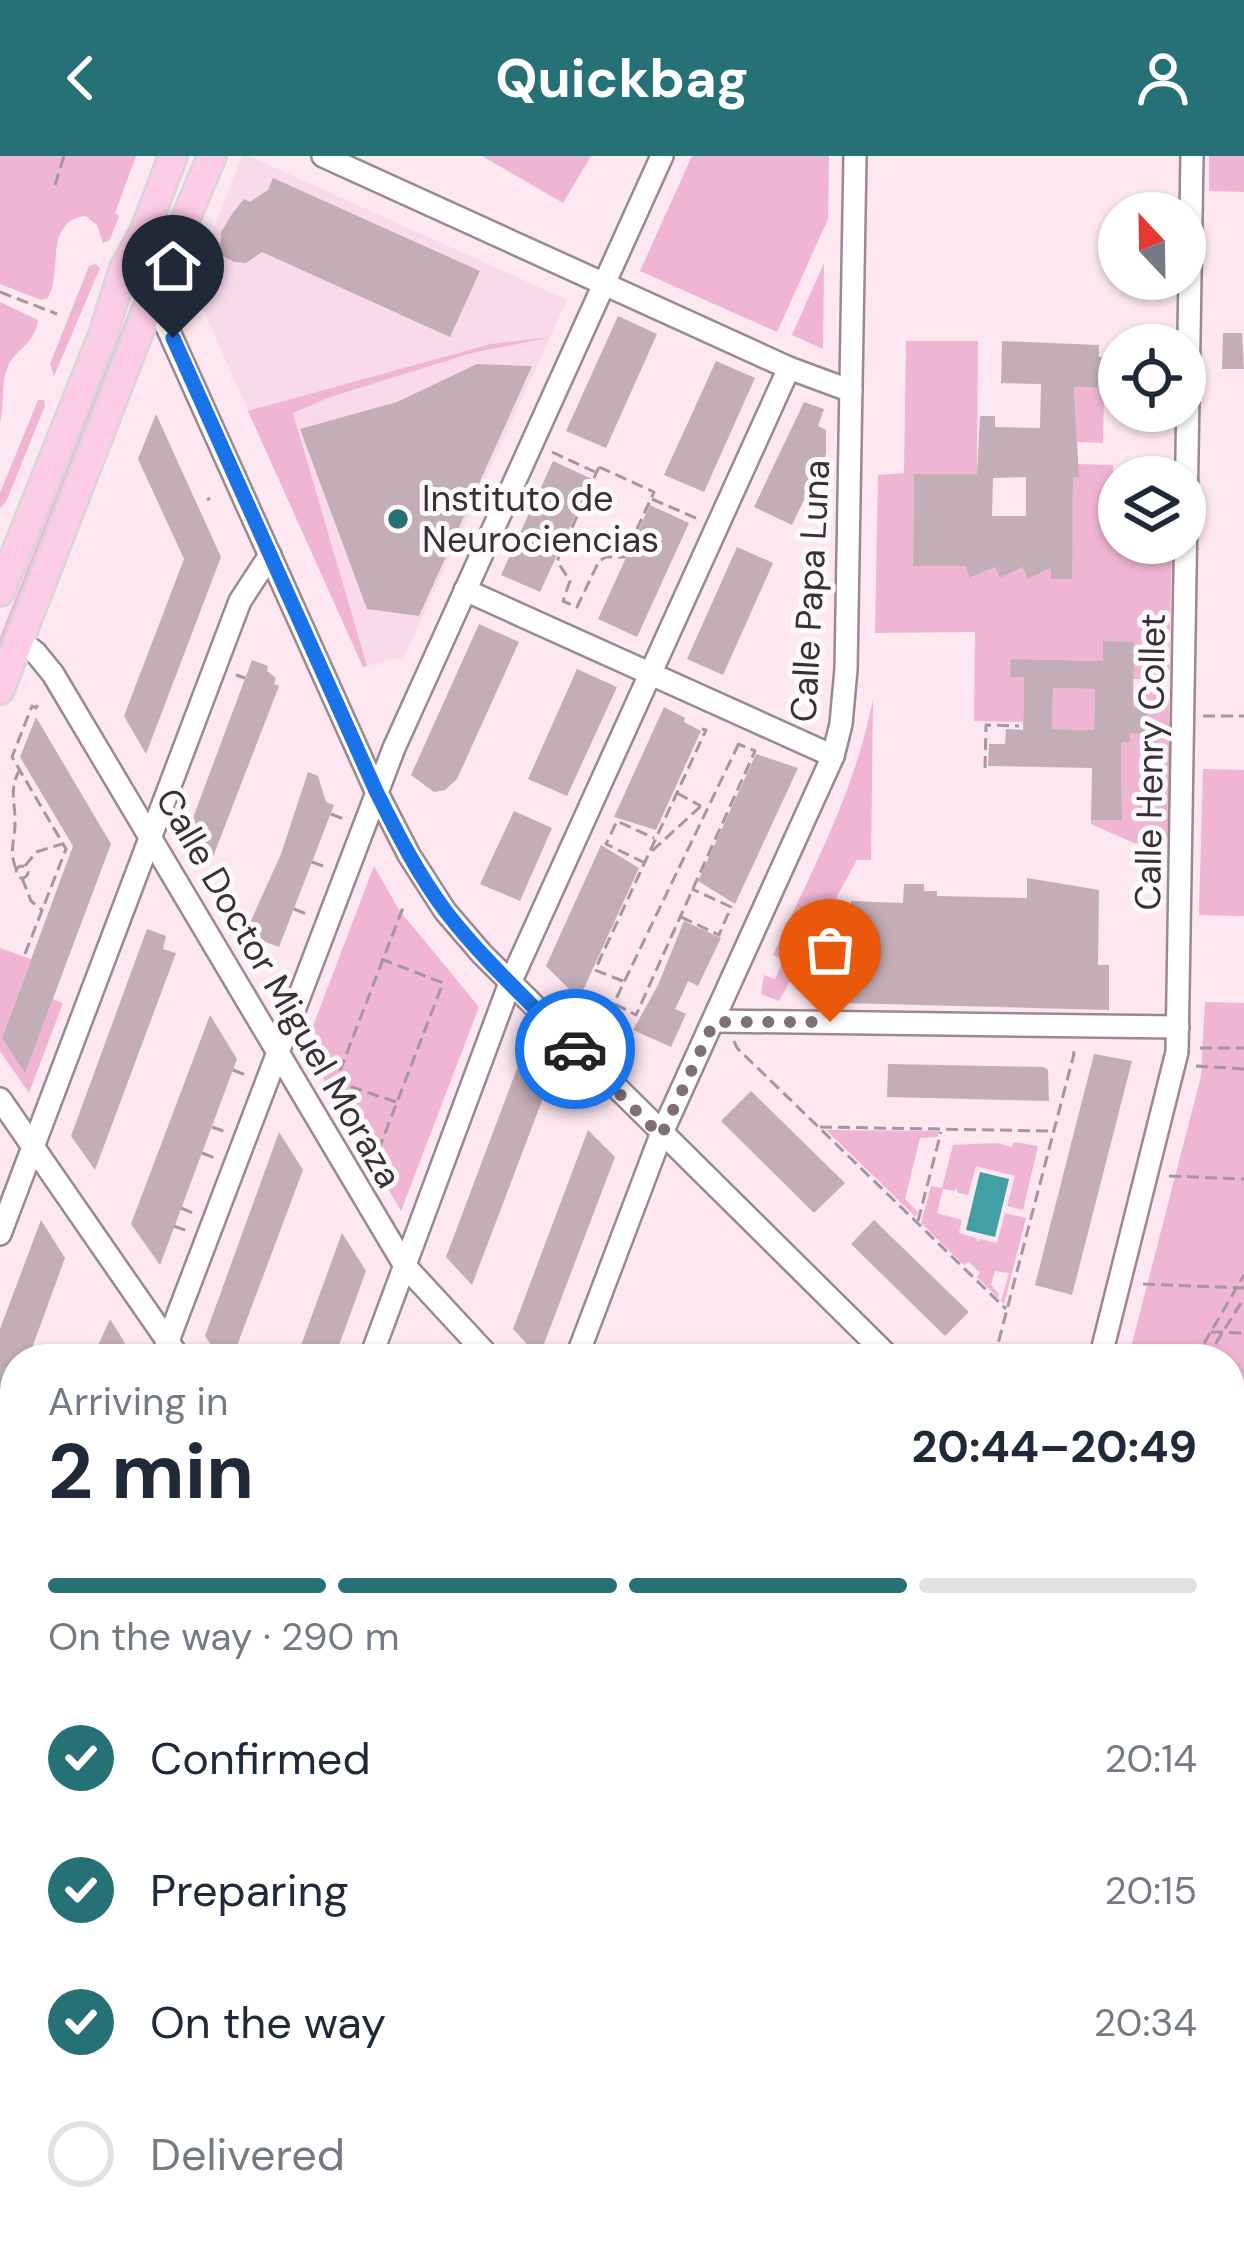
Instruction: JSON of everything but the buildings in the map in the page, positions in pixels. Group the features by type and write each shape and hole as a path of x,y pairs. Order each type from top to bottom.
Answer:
{"main road":[{"path":"0,592 102,337 124,268 173,156"},
{"path":"0,690 212,156"},
{"path":"141,238 144,280 153,296"}],"street":[{"path":"322,156 789,368 851,391"},
{"path":"173,1344 376,791 662,156"},
{"name":"Calle Papa Luna","path":"582,1344 661,1136 832,756 841,724 846,669 855,156"},
{"name":"Calle Henry Collet","path":"1104,1344 1177,1052 1192,156"},
{"path":"153,296 376,791 445,911 661,1136 876,1344"},
{"path":"376,1344 510,983 789,368"},
{"path":"0,1234 243,593 271,555"},
{"path":"465,590 832,756"},
{"name":"Calle Doctor Miguel Moraza","path":"21,642 48,665 405,1267 477,1344"},
{"path":"714,1022 1178,1027"},
{"path":"0,1099 164,1344"}],"path":[{"path":"55,185 64,156"},
{"path":"0,292 57,314"},
{"path":"551,452 597,473"},
{"path":"599,467 654,492 651,499 624,557 599,562 577,608 563,601 570,581 557,561 599,467"},
{"path":"651,499 698,519"},
{"path":"236,675 245,678"},
{"path":"40,701 37,708 32,706 12,757 65,843"},
{"path":"1195,716 1244,716"},
{"path":"985,768 986,725 1019,726"},
{"path":"626,982 595,970 706,730 702,729"},
{"path":"602,1030 740,742 755,752 636,1015 615,1004"},
{"path":"19,769 11,787 16,823 10,848 32,901 42,910"},
{"path":"677,793 708,809"},
{"path":"650,851 655,852 701,806"},
{"path":"331,814 342,818"},
{"path":"644,863 606,844 609,832 617,821 656,838"},
{"path":"16,869 36,852 65,843"},
{"path":"25,954 65,843"},
{"path":"312,862 324,867"},
{"path":"22,878 28,873 25,866"},
{"path":"680,916 719,934 731,907 692,889"},
{"path":"397,1102 340,1083 338,1076 404,905"},
{"path":"294,909 306,914"},
{"path":"725,920 734,924"},
{"path":"371,1168 442,983 381,959"},
{"path":"734,1039 737,1048 1006,1309"},
{"path":"998,1344 1074,1054 1072,1045"},
{"path":"1198,1048 1244,1048"},
{"path":"1196,1066 1244,1070"},
{"path":"233,1070 249,1076"},
{"path":"212,1126 228,1132"},
{"path":"819,1127 1053,1131"},
{"path":"918,1223 942,1129"},
{"path":"202,1153 218,1159"},
{"path":"1169,1177 1244,1179"},
{"path":"181,1208 196,1215"},
{"path":"174,1226 190,1232"},
{"path":"1203,1344 1244,1275"},
{"path":"1141,1284 1244,1288"},
{"path":"1215,1344 1244,1298"},
{"path":"1210,1332 1244,1333"}],"shaded area":[{"path":"0,156 136,156 110,240 103,243 97,225 86,216 64,227 48,298 41,300 0,284"},
{"path":"242,156 567,300 402,661 396,658 363,667 192,285"},
{"path":"482,156 591,156 563,203"},
{"path":"692,156 829,156 828,219 777,332 640,271"},
{"path":"1209,156 1244,156 1244,192 1209,191"},
{"path":"824,263 823,349 792,335"},
{"path":"89,266 100,268 54,376 50,364"},
{"path":"136,293 139,305 0,661 0,637"},
{"path":"0,302 38,320 31,338 7,369 0,423"},
{"path":"551,337 472,353 293,413 367,666 363,667 248,411 491,344"},
{"path":"906,341 978,341 977,475 914,474 913,566 965,566 971,578 995,567 1000,578 1023,567 1051,568 1052,579 1071,579 1073,477 1078,478 1077,464 1098,465 1098,564 1172,564 1169,679 1133,679 1133,642 1103,661 1012,659 1011,676 1024,677 1023,722 974,721 975,632 875,633 878,475 904,473"},
{"path":"1074,387 1098,388 1098,432 1103,432 1103,443 1077,442"},
{"path":"38,400 44,400 45,406 0,508 0,493"},
{"path":"1053,688 1095,689 1094,730 1052,729"},
{"path":"1133,692 1169,693 1169,837 1159,846 1134,843 1091,824 1091,820 1122,820 1121,742 1130,733 1147,733 1147,709 1133,708"},
{"path":"873,699 871,860 857,860 779,1001 761,994 764,975 775,979 783,960 773,955 844,798"},
{"path":"1203,769 1244,770 1244,916 1199,915"},
{"path":"374,866 399,910 479,1007 401,1211 305,1047"},
{"path":"0,948 31,959 2,1038 25,1071 53,999 63,1003 29,1093 0,1051"},
{"path":"1205,1002 1244,1003 1244,1344 1132,1344 1201,1076"},
{"path":"826,1130 939,1131 938,1137 920,1138 905,1199 918,1212 916,1217"},
{"path":"1014,1142 1038,1146 1023,1210 1007,1206 1015,1176 976,1166 968,1195 956,1188 943,1189 937,1213 962,1220 959,1233 978,1242 997,1243 1005,1213 1026,1218 1004,1304 1009,1273 995,1271 991,1285 998,1298 969,1262 964,1265 921,1223 931,1186 942,1188 953,1145 1012,1147"}],"water":[{"path":"980,1172 1009,1179 995,1237 966,1230"}],"way so far":[{"path":"575,1049 661,1136 714,1022 830,1022"}],"place":[{"name":"Instituto de Neurociencias","path":"398,519"}],"route":[{"path":"173,338 409,855 445,911 575,1049"}]}
